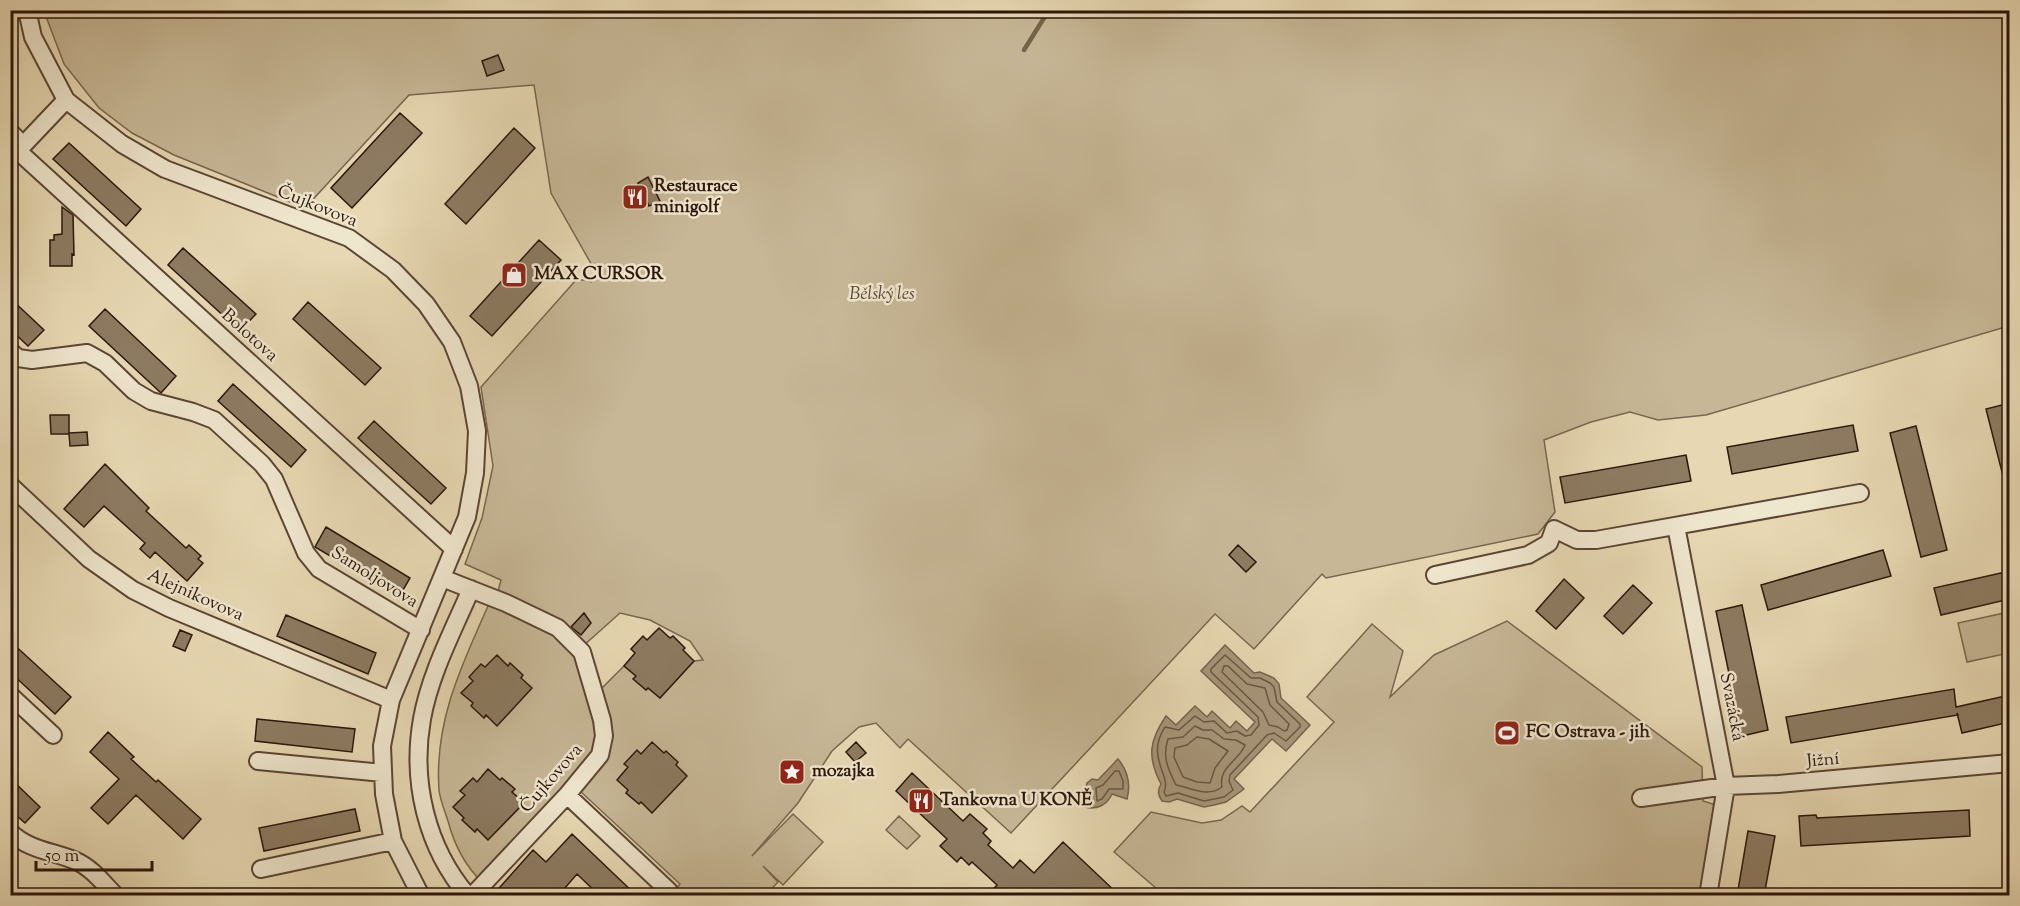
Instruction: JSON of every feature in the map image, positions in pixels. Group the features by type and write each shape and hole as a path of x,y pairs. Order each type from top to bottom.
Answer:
{"street":[{"name":"Čujkovova","path":"27,10 33,37 66,100 122,144 165,169 349,238 393,270 426,304 452,342 469,387 477,431 475,473 467,517 391,700 382,746 384,794 393,841 422,896"},
{"path":"17,151 66,100"},
{"name":"Bolotova","path":"10,132 17,151 454,549"},
{"name":"Samoljovova","path":"10,351 18,358 32,360 87,353 105,363 134,391 151,401 194,412 214,420 262,464 274,479 306,554 319,569 421,630"},
{"name":"Alejnikovova","path":"10,485 89,559 133,590 169,608 391,700"},
{"path":"1435,575 1528,555 1549,543 1554,529 1577,540 1596,540 1860,493"},
{"name":"Svazácká","path":"1676,526 1726,786 1708,896"},
{"name":"Čujkovova","path":"442,578 507,603 558,628 582,652 602,720 604,736 600,755 567,795 470,896"},
{"path":"470,896 458,884 439,854 423,813 418,765 422,718 439,663 471,589"},
{"path":"10,695 53,735"},
{"path":"258,761 383,773"},
{"name":"Jižní","path":"1641,798 1726,786 1778,784 2010,763"},
{"path":"567,795 669,891"},
{"path":"10,832 21,842 78,862 91,871 115,895"},
{"path":"261,869 393,841"}],"green space":[{"name":"Bělský les","path":"44,11 2009,11 2009,326 1706,415 1658,420 1630,412 1591,422 1544,440 1555,512 1538,534 1326,578 1322,574 1254,649 1215,614 1011,833 908,739 900,748 876,723 859,727 832,751 798,803 752,856 793,814 823,842 783,885 763,866 778,882 766,895 670,895 680,884 580,791 483,883 466,862 453,838 441,802 439,764 441,738 453,690 492,597 582,652 595,695 624,666 636,676 634,679 646,690 648,688 660,698 694,661 703,660 690,641 650,620 620,613 583,646 497,595 501,580 465,564 482,518 493,466 481,387 576,280 591,282 598,276 551,193 534,85 409,95 305,208 174,155 132,133 99,108 64,64"},
{"path":"2009,612 2009,653 1967,662 1958,623"},
{"name":"FC Ostrava - jih","path":"1507,621 1702,767 1703,801 1713,804 1715,809 1701,895 1164,895 1114,852 1151,812 1202,823 1221,820 1242,806 1250,812 1334,722 1307,697 1372,624 1403,651 1390,697 1434,655"},
{"path":"899,816 920,836 907,849 886,830"}],"water":[{"path":"1225,645 1254,673 1260,672 1274,678 1279,684 1281,698 1310,725 1286,751 1272,739 1234,779 1244,789 1226,802 1204,807 1177,799 1169,802 1162,801 1158,793 1161,784 1153,766 1152,749 1156,733 1166,716 1176,725 1195,706 1207,717 1212,711 1230,728 1236,721 1247,731 1255,722 1201,671"},
{"path":"1118,759 1128,778 1127,799 1112,794 1101,806 1085,807 1090,792 1086,787 1087,783 1092,779 1098,780"}],"building":[{"path":"498,55 504,70 487,76 482,61"},
{"path":"400,113 422,133 352,208 331,188"},
{"path":"514,128 535,148 466,224 445,204"},
{"path":"69,143 141,209 126,226 53,159"},
{"path":"648,177 660,201 649,206 638,183"},
{"path":"62,207 73,215 72,266 50,266 50,240 54,240 54,235 62,234"},
{"path":"539,240 561,260 492,336 470,316"},
{"path":"183,248 256,314 240,331 168,265"},
{"path":"10,298 44,330 28,346 10,329"},
{"path":"308,302 381,368 365,385 293,319"},
{"path":"105,309 176,376 161,393 89,326"},
{"path":"233,384 306,450 291,467 218,401"},
{"path":"2010,403 2010,484 2005,484 1986,409"},
{"path":"50,415 69,415 69,433 87,432 88,445 70,446 69,434 51,434"},
{"path":"374,421 446,488 431,504 358,438"},
{"path":"1853,425 1858,451 1732,474 1727,447"},
{"path":"1916,426 1947,550 1921,557 1890,433"},
{"path":"1686,455 1691,481 1565,503 1560,477"},
{"path":"105,464 149,508 146,511 186,548 189,545 201,556 198,559 203,563 187,581 155,552 150,558 140,549 145,543 104,506 84,527 64,509"},
{"path":"326,527 410,578 399,597 315,547"},
{"path":"1238,545 1256,562 1246,572 1229,555"},
{"path":"1883,550 1891,576 1768,610 1761,585"},
{"path":"2010,571 2010,599 1941,615 1934,588"},
{"path":"1564,579 1584,598 1556,629 1536,611"},
{"path":"1633,585 1652,603 1623,634 1604,616"},
{"path":"1742,605 1768,730 1742,736 1716,611"},
{"path":"584,613 591,623 581,635 571,627"},
{"path":"286,615 376,653 368,674 277,636"},
{"path":"659,628 670,638 673,636 694,661 660,698 633,679 636,676 624,666 635,653 631,649 643,636 647,640"},
{"path":"180,630 192,635 185,651 173,646"},
{"path":"10,641 71,697 55,714 10,672"},
{"path":"497,655 508,666 510,663 523,675 521,678 532,688 497,726 486,715 484,718 471,706 473,703 461,693 473,681 469,677 481,664 485,667"},
{"path":"1954,689 1956,707 2010,695 2010,722 1962,733 1958,715 1791,743 1786,717"},
{"path":"257,719 355,729 352,752 255,741"},
{"path":"108,732 134,757 131,759 201,819 183,839 136,795 108,824 91,808 119,779 90,752"},
{"path":"652,742 678,762 676,765 687,776 652,813 641,802 639,804 626,793 628,790 617,780 628,767 624,764 637,750 641,754"},
{"path":"856,742 866,753 855,762 846,752"},
{"path":"488,769 515,789 512,792 524,803 488,840 477,829 475,832 462,820 464,818 453,807 465,795 460,791 473,778 477,782"},
{"path":"912,773 963,821 970,814 987,829 983,833 991,841 988,845 1013,868 1020,860 1034,873 1063,842 1120,896 987,896 997,885 972,862 969,865 961,857 957,862 940,846 947,839 896,791"},
{"path":"10,778 40,807 25,823 10,810"},
{"path":"355,809 360,831 264,851 259,828"},
{"path":"1969,810 1970,836 1801,846 1799,816 1816,815 1817,818"},
{"path":"1748,831 1775,836 1764,896 1737,896"},
{"path":"572,834 637,896 600,896 577,874 558,896 492,896 533,850 546,862"}],"waterway":[{"path":"1024,50 1049,10"}],"place":[{"name":"Restaurace minigolf","path":"635,197"},
{"name":"MAX CURSOR","path":"514,275"},
{"name":"FC Ostrava - jih","path":"1507,733"},
{"name":"mozajka","path":"792,772"},
{"name":"Tankovna U KONĚ","path":"921,801"}]}
